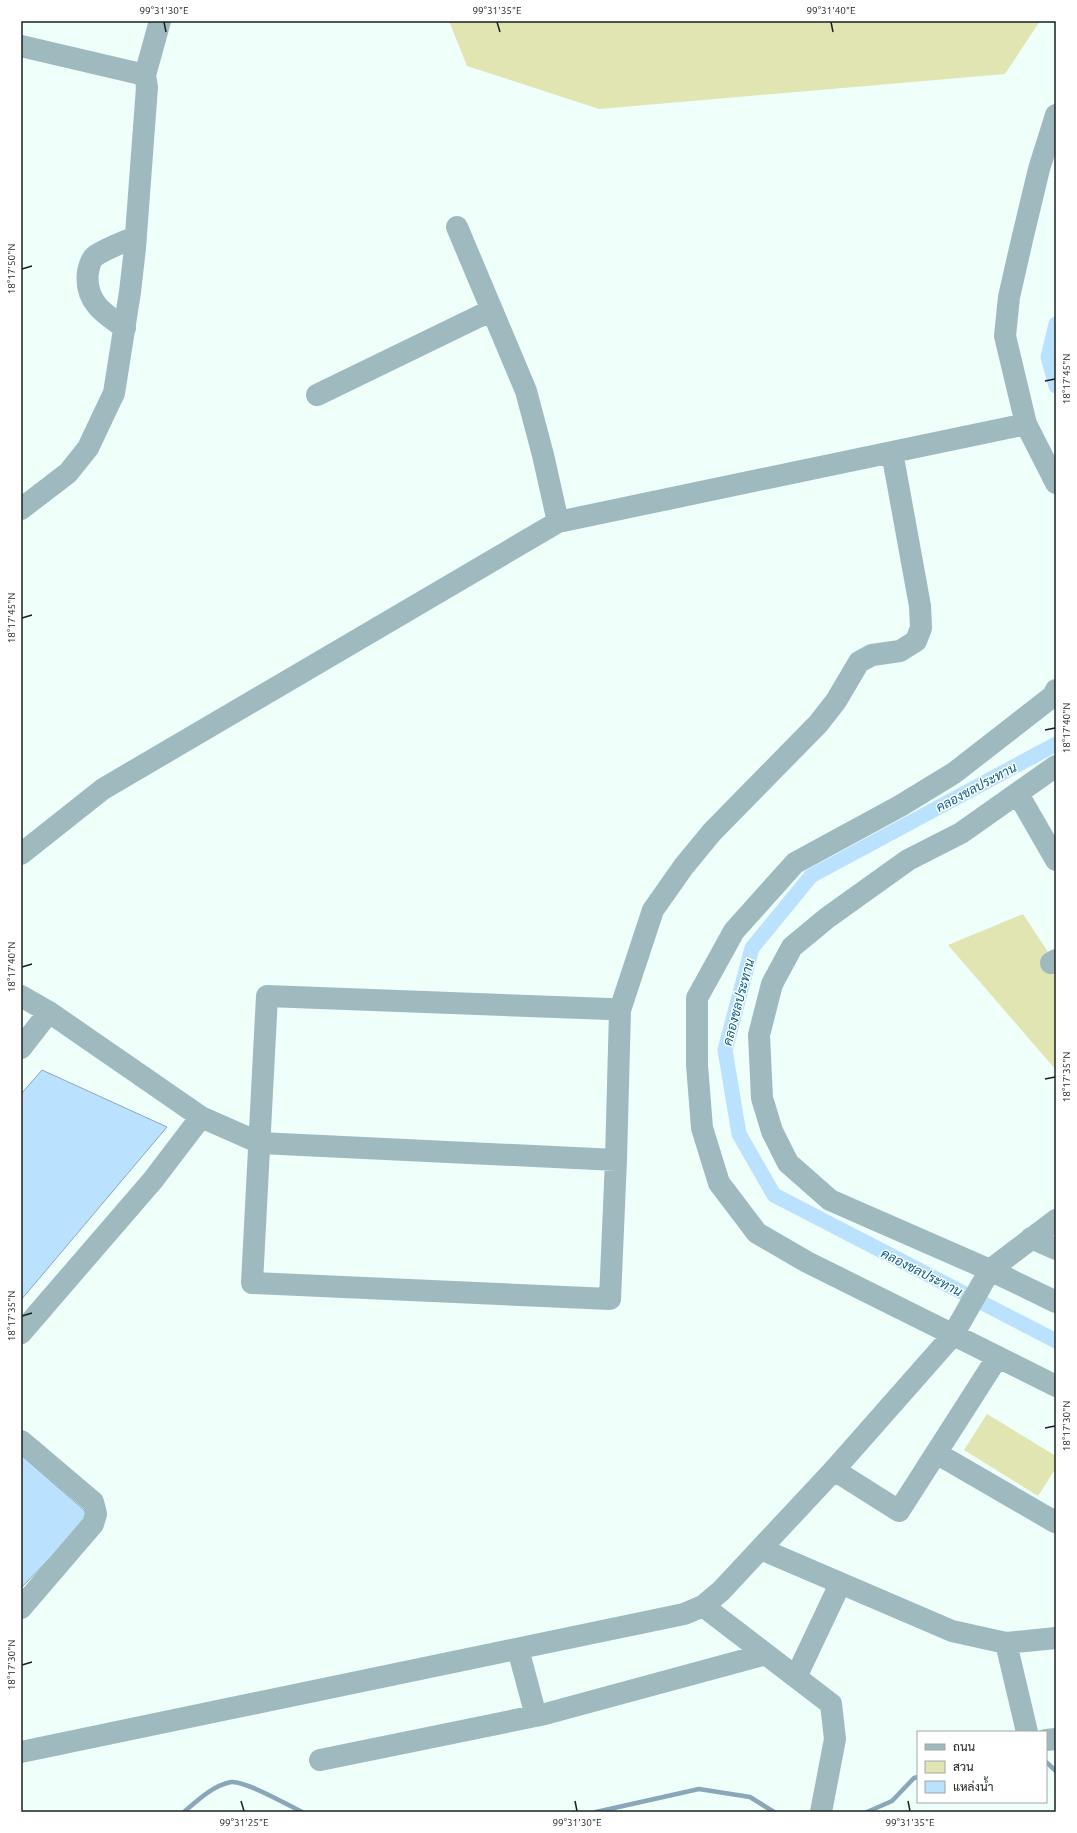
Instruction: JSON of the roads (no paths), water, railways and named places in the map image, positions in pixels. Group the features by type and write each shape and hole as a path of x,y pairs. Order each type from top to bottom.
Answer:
{"street":[{"path":"21,509 68,473 88,448 114,393 130,292 148,87 145,76 160,21"},
{"path":"21,46 145,76"},
{"path":"1056,115 1039,170 1008,305 1005,336 1026,424 1056,483"},
{"path":"456,227 526,391 544,455 558,522"},
{"path":"125,328 100,310 89,290 87,278 89,267 94,257 135,237"},
{"path":"317,395 492,310"},
{"path":"21,854 103,789 558,522 1026,424"},
{"path":"620,1010 267,996 252,1283 610,1299 620,1010 653,910 684,866 712,832 818,724 836,701 858,662 872,655 900,651 916,641 921,628 920,606 892,452"},
{"path":"1056,690 1052,696 954,773 900,806 795,863 734,931 697,998 697,1065 702,1128 719,1183 757,1233 807,1262 997,1358 1056,1386"},
{"path":"1056,766 961,833 908,860 827,918 792,947 772,984 759,1035 762,1098 772,1131 788,1163 830,1200 990,1270 1056,1302"},
{"path":"1018,794 1056,860"},
{"path":"21,996 49,1012 201,1117 260,1143 616,1160"},
{"path":"21,1048 49,1012"},
{"path":"21,1333 152,1180 201,1117"},
{"path":"21,1752 518,1650 684,1614 703,1606 721,1591 834,1470 953,1335 990,1270 1056,1220"},
{"path":"1031,1238 1056,1249"},
{"path":"834,1470 898,1511 997,1358"},
{"path":"21,1441 94,1502 96,1514 93,1524 21,1608"},
{"path":"936,1453 1055,1522 1056,1519"},
{"path":"761,1549 952,1631 1006,1643 1056,1638"},
{"path":"796,1678 840,1584"},
{"path":"703,1606 831,1704 835,1739 821,1810"},
{"path":"1006,1643 1027,1731"},
{"path":"518,1650 536,1716"},
{"path":"320,1760 536,1716 766,1654"}],"water":[{"path":"42,1070 167,1127 21,1300 21,1094"},
{"path":"21,1455 91,1516 21,1588"}],"waterway":[{"name":"คลองชลประทาน","path":"1056,324 1048,357 1056,386"},
{"name":"คลองชลประทาน","path":"1056,744 811,876 752,948 725,1050 739,1134 774,1195 1056,1341"},
{"path":"1047,1763 1056,1771"},
{"path":"867,1812 892,1801 914,1778 917,1777"},
{"path":"184,1812 211,1790 231,1782 246,1785 302,1812"},
{"path":"596,1812 699,1789 750,1797 774,1812"}]}
